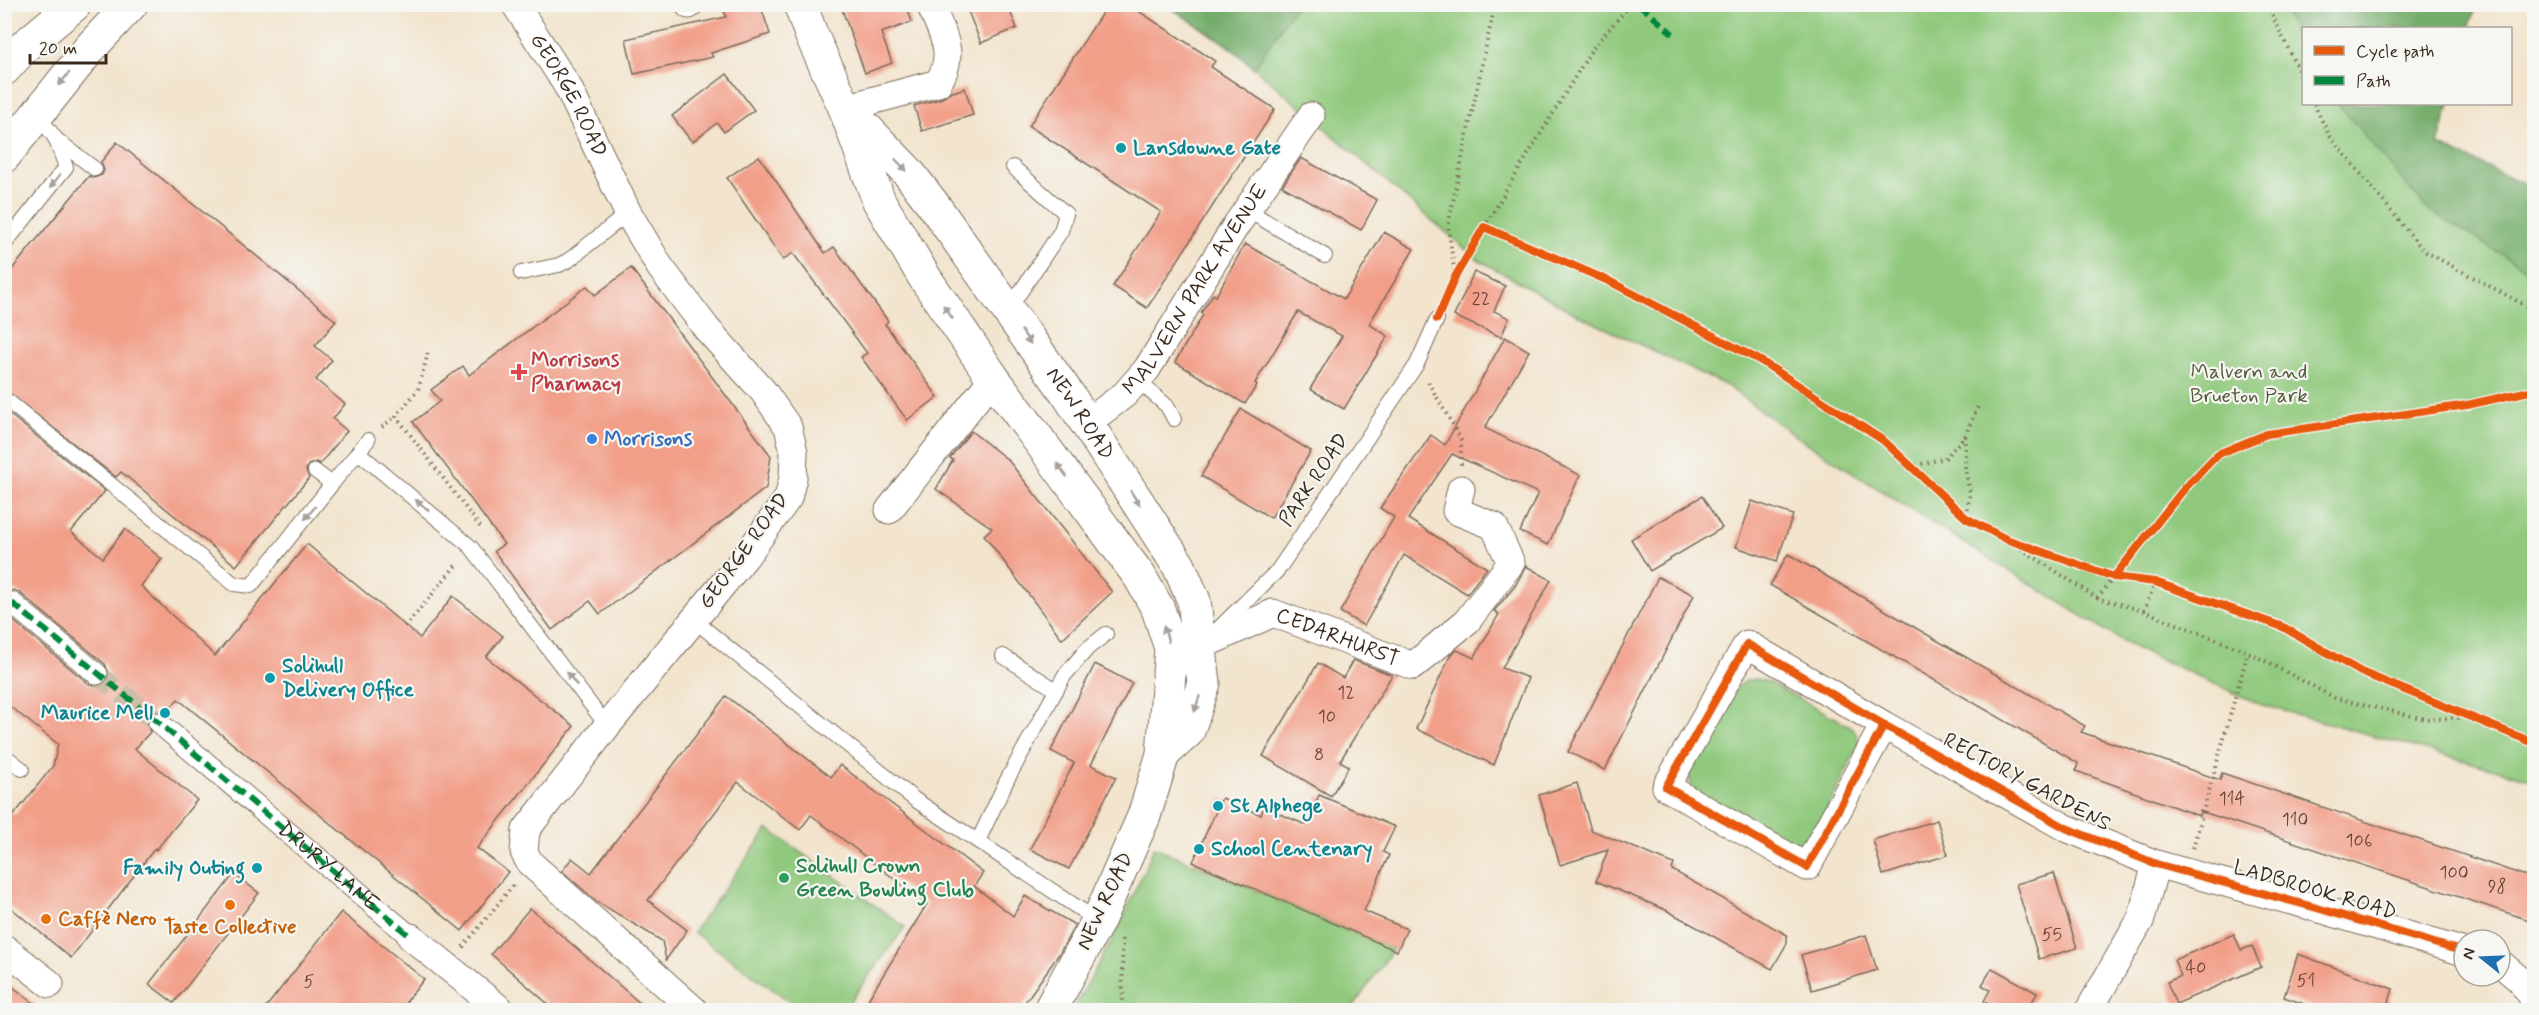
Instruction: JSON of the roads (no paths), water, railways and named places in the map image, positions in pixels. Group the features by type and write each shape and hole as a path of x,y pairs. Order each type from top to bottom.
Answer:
{"street":[{"path":"6,66 25,46 75,4"},
{"path":"4,156 46,125 90,48 131,4"},
{"name":"GEORGE ROAD","path":"515,4 568,87 628,213 660,267 707,329 763,391 788,427 794,452 793,478 788,498 746,556 607,726 526,830 524,852 530,863 694,1011"},
{"name":"NEW ROAD","path":"800,4 811,34 846,108 879,201 925,278 993,378 1140,577 1158,609 1171,648 1163,754 1110,926 1050,1011"},
{"path":"846,108 938,83 947,69 948,47 930,4"},
{"name":"NEW ROAD","path":"846,108 908,172 932,203 1069,396 1179,566 1194,601 1204,683 1188,731 1163,754"},
{"name":"MALVERN PARK AVENUE","path":"1087,423 1125,394 1147,369 1247,210 1311,116"},
{"path":"4,130 46,125"},
{"path":"896,229 932,203"},
{"path":"889,510 993,378"},
{"path":"1032,429 1069,396"},
{"name":"CEDARHURST","path":"1201,646 1273,613 1413,666 1467,621 1511,563 1494,526 1456,511 1461,489"},
{"path":"12,603 97,674"},
{"name":"RECTORY GARDENS","path":"1884,725 1808,870 1659,791 1747,638 1884,725 2066,828 2156,864"},
{"path":"1168,689 1201,646"},
{"name":"DRURY LANE","path":"159,723 501,1011"},
{"path":"2089,1011 2141,920 2156,864"},
{"name":"LADBROOK ROAD","path":"2156,864 2452,949"},
{"path":"4,948 50,984"},
{"path":"2512,973 2535,999"}],"lane":[{"path":"46,125 94,169"},
{"path":"4,245 66,167 46,125"},
{"path":"1008,310 1061,231 1066,214 1013,167"},
{"path":"1247,210 1325,255"},
{"path":"521,273 559,265 569,260 628,213"},
{"name":"PARK ROAD","path":"1201,646 1278,570 1417,364 1437,319"},
{"path":"1137,380 1167,406 1174,419"},
{"path":"4,398 234,584 251,586 368,440"},
{"path":"358,452 471,547 607,726"},
{"path":"315,471 332,484"},
{"path":"694,620 914,799 1110,926"},
{"path":"978,841 1007,780 1064,676 1088,648 1106,634"},
{"path":"1003,656 1056,690"},
{"path":"4,755 22,769"}],"tunnel":[{"path":"97,674 159,723"}],"place":[{"name":"Lansdowne Gate","path":"1121,148"},
{"name":"Morrisons Pharmacy","path":"519,372"},
{"name":"Morrisons","path":"592,439"},
{"name":"Solihull Delivery Office","path":"270,678"},
{"name":"Maurice Mell","path":"165,713"},
{"name":"St Alphege","path":"1218,806"},
{"name":"School Centenary","path":"1199,849"},
{"name":"Family Outing","path":"257,868"},
{"name":"Solihull Crown Green Bowling Club","path":"784,878"},
{"name":"Taste Collective","path":"230,905"},
{"name":"Caffè Nero","path":"46,919"}],"park label":[{"name":"Malvern and Brueton Park","path":"2249,384"}]}
